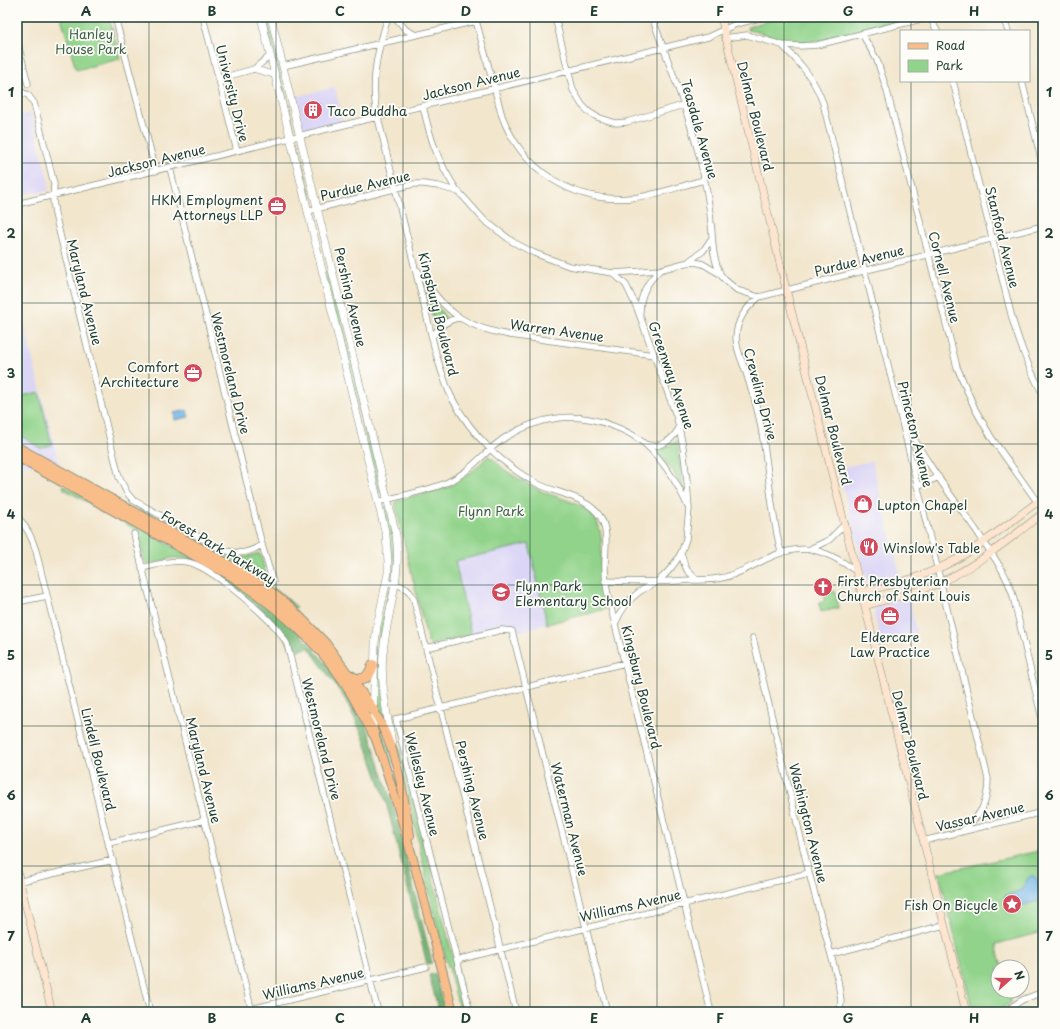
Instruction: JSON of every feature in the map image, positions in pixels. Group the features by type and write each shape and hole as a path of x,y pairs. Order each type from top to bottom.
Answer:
{"highway":[{"name":"Forest Park Parkway","path":"20,453 218,559 258,583 301,618 325,644 349,675 372,710"},
{"name":"Forest Park Parkway","path":"20,453 233,576 262,596 293,621 325,655 357,701 374,734"},
{"path":"349,675 356,679 363,679 369,675 374,665"}],"main road":[{"name":"Delmar Boulevard","path":"720,17 786,289 966,1012"},
{"path":"862,592 904,582 938,569 964,555 1040,500"},
{"path":"865,606 923,589 941,582 992,552 1043,513"},
{"name":"Forest Park Parkway","path":"372,710 386,733 394,753 406,811 416,872"},
{"name":"Forest Park Parkway","path":"374,734 388,775 416,872 453,1012"},
{"path":"17,870 18,881 52,1012"}],"street":[{"path":"115,17 156,171"},
{"name":"University Drive","path":"203,17 237,151"},
{"name":"Pershing Avenue","path":"261,17 386,535 388,548 387,583 377,626 374,665 372,710 374,734"},
{"name":"Pershing Avenue","path":"270,17 300,136 398,547 398,567 386,627 382,670 384,696 394,753"},
{"name":"Kingsbury Boulevard","path":"388,17 380,43 374,80 374,98 432,337 445,383 464,418 503,461 539,484 588,504 597,512 604,524 606,537 605,581 711,1012"},
{"path":"395,17 406,30 416,35"},
{"path":"555,17 573,90 582,105 597,117 616,123 627,122 683,105"},
{"name":"Teasdale Avenue","path":"652,17 664,48 700,159 715,261 720,274"},
{"name":"Jackson Avenue","path":"17,204 708,37 736,24 764,17"},
{"path":"725,38 747,35 782,45 817,45 930,17 936,30"},
{"path":"1003,17 1008,30"},
{"path":"283,66 416,35 475,19 507,130 521,151 534,166 549,178 586,195 603,198 625,198 648,195 704,180"},
{"name":"Cornell Avenue","path":"862,34 877,60 885,85 951,346 965,387 991,437 1040,500 1043,510"},
{"path":"17,40 28,84"},
{"name":"Princeton Avenue","path":"782,45 800,63 811,77 823,103 863,270 918,486 988,780 986,800 982,809 975,820 961,832"},
{"path":"218,79 254,69 270,56"},
{"path":"254,69 275,75"},
{"name":"Stanford Avenue","path":"954,82 992,238 1020,344 1043,394"},
{"path":"1022,82 1043,168"},
{"name":"Maryland Avenue","path":"17,90 28,95 34,103 54,184 53,196 55,214 119,477 127,493 133,500 228,552 245,553 262,545"},
{"path":"423,106 435,150 447,176 458,192 484,220 513,242 534,253 570,266 613,274 659,270 688,262 695,262 703,264 720,274 737,290 759,297"},
{"name":"Westmoreland Drive","path":"170,168 262,545 273,582"},
{"name":"Purdue Avenue","path":"308,211 414,184 438,186 458,192"},
{"name":"Purdue Avenue","path":"759,297 786,289 1043,226"},
{"path":"688,262 703,251 712,238"},
{"name":"Warren Avenue","path":"416,268 429,288 441,302 460,318 492,332 654,355"},
{"name":"Greenway Avenue","path":"640,315 641,300 644,291 648,282 659,270"},
{"name":"Greenway Avenue","path":"613,274 626,285 640,315 669,393 679,428 687,481 689,509 686,539 681,553"},
{"name":"Creveling Drive","path":"759,297 750,304 740,318 736,339 737,348 758,413 767,459 772,512 782,552"},
{"path":"432,337 443,324 452,319 460,318"},
{"path":"896,397 913,437 939,478 992,552 1003,572 1010,588 1043,723"},
{"path":"378,502 429,489 448,482 464,473 490,448 505,437 532,424 561,417 590,418 604,422 625,431 645,444 665,466 676,482 689,509"},
{"path":"645,444 655,446 664,443 672,438 679,428"},
{"path":"918,486 939,478"},
{"name":"Lindell Boulevard","path":"17,516 27,528 32,538 150,1012"},
{"path":"810,549 829,540 845,524"},
{"name":"Maryland Avenue","path":"134,534 251,1010"},
{"path":"605,581 656,582 722,578 732,575 782,552 793,549 822,551 833,556 856,571"},
{"path":"681,553 687,570 697,580"},
{"path":"615,624 622,611 632,598 656,582 674,564 681,553"},
{"name":"Westmoreland Drive","path":"142,568 175,561 187,561 196,564 228,586 245,600 277,629 287,644 378,1012"},
{"name":"Pershing Avenue","path":"387,583 406,588 412,595 516,1012"},
{"path":"17,602 47,596"},
{"name":"Waterman Avenue","path":"426,648 502,630 512,631 607,1012"},
{"name":"Washington Avenue","path":"753,638 809,873 838,981 841,1001 840,1012"},
{"name":"Wellesley Avenue","path":"470,1012 396,720 625,663"},
{"name":"Vassar Avenue","path":"923,841 1043,812"},
{"path":"109,843 205,820"},
{"path":"18,881 113,860"},
{"name":"Williams Avenue","path":"457,960 809,873"},
{"path":"831,954 944,925"},
{"name":"Williams Avenue","path":"251,1010 426,967"},
{"path":"1004,1012 1022,1000 1043,992"}],"shaded area":[{"path":"335,87 343,122 304,130 295,97"},
{"path":"31,113 48,179 49,190 40,193 32,192 17,196 17,116"},
{"path":"17,297 60,467 25,464 20,472 17,472"},
{"path":"872,461 901,579 870,587 868,585 838,468"},
{"name":"Flynn Park Elementary School","path":"529,544 547,624 517,632 513,628 506,627 471,635 454,561"},
{"path":"909,597 916,632 881,640 874,615 875,608"}],"green space":[{"name":"Hanley House Park","path":"61,17 109,17 120,59 76,70"},
{"path":"263,17 267,17 293,127 292,129 291,129"},
{"path":"782,17 918,17 834,38 810,42 781,39 760,32 748,30 747,28"},
{"path":"294,147 298,147 312,202 311,204 309,204"},
{"path":"330,272 383,493 382,494 379,492 325,273"},
{"path":"426,290 446,318 439,322 435,328"},
{"path":"39,392 52,445 40,448 21,436 17,431 17,397"},
{"path":"677,441 683,490 673,471 655,451"},
{"name":"Flynn Park","path":"488,456 495,460 505,470 539,490 570,501 587,510 594,517 600,532 600,580 606,609 547,624 529,544 455,561 471,635 430,645 428,643 395,503 403,499 450,486 469,474"},
{"path":"63,485 227,577 225,580 200,564 187,559 172,558 147,564 144,560 136,530 64,489"},
{"path":"130,502 221,553 237,557 246,557 259,553 268,583 297,607 295,608 246,570 129,504"},
{"path":"385,506 395,542 394,578 391,576 391,550 383,508"},
{"path":"227,577 292,624 336,675 369,732 394,809 432,963 427,964 385,798 362,734 345,699 309,648 292,651 281,629 269,616 225,580"},
{"path":"390,589 383,632 383,718 376,707 379,632"},
{"path":"835,591 839,608 821,612 819,603 825,601 824,594"},
{"path":"391,718 455,965 448,967 435,917"},
{"path":"377,721 389,748 404,816 376,727"},
{"path":"1043,850 1043,932 996,944 1000,959 990,959 990,999 1010,999 1011,1002 998,1012 973,1012 939,873"},
{"path":"456,967 467,1012 460,1012 449,969"},
{"path":"435,973 445,1012 439,1012 429,975"}],"water":[{"path":"187,410 189,417 175,420 174,413"},
{"path":"1032,875 1037,879 1040,886 1040,901 1009,908 1005,905 1005,896 1021,890 1028,878"}],"place":[{"name":"Taco Buddha","path":"313,110"},
{"name":"HKM Employment Attorneys LLP","path":"277,206"},
{"name":"Comfort Architecture","path":"193,373"},
{"name":"Lupton Chapel","path":"863,504"},
{"name":"Winslow's Table","path":"869,547"},
{"name":"First Presbyterian Church of Saint Louis","path":"823,587"},
{"name":"Flynn Park Elementary School","path":"501,592"},
{"name":"Eldercare Law Practice","path":"890,616"},
{"name":"Fish On Bicycle","path":"1012,904"}]}
